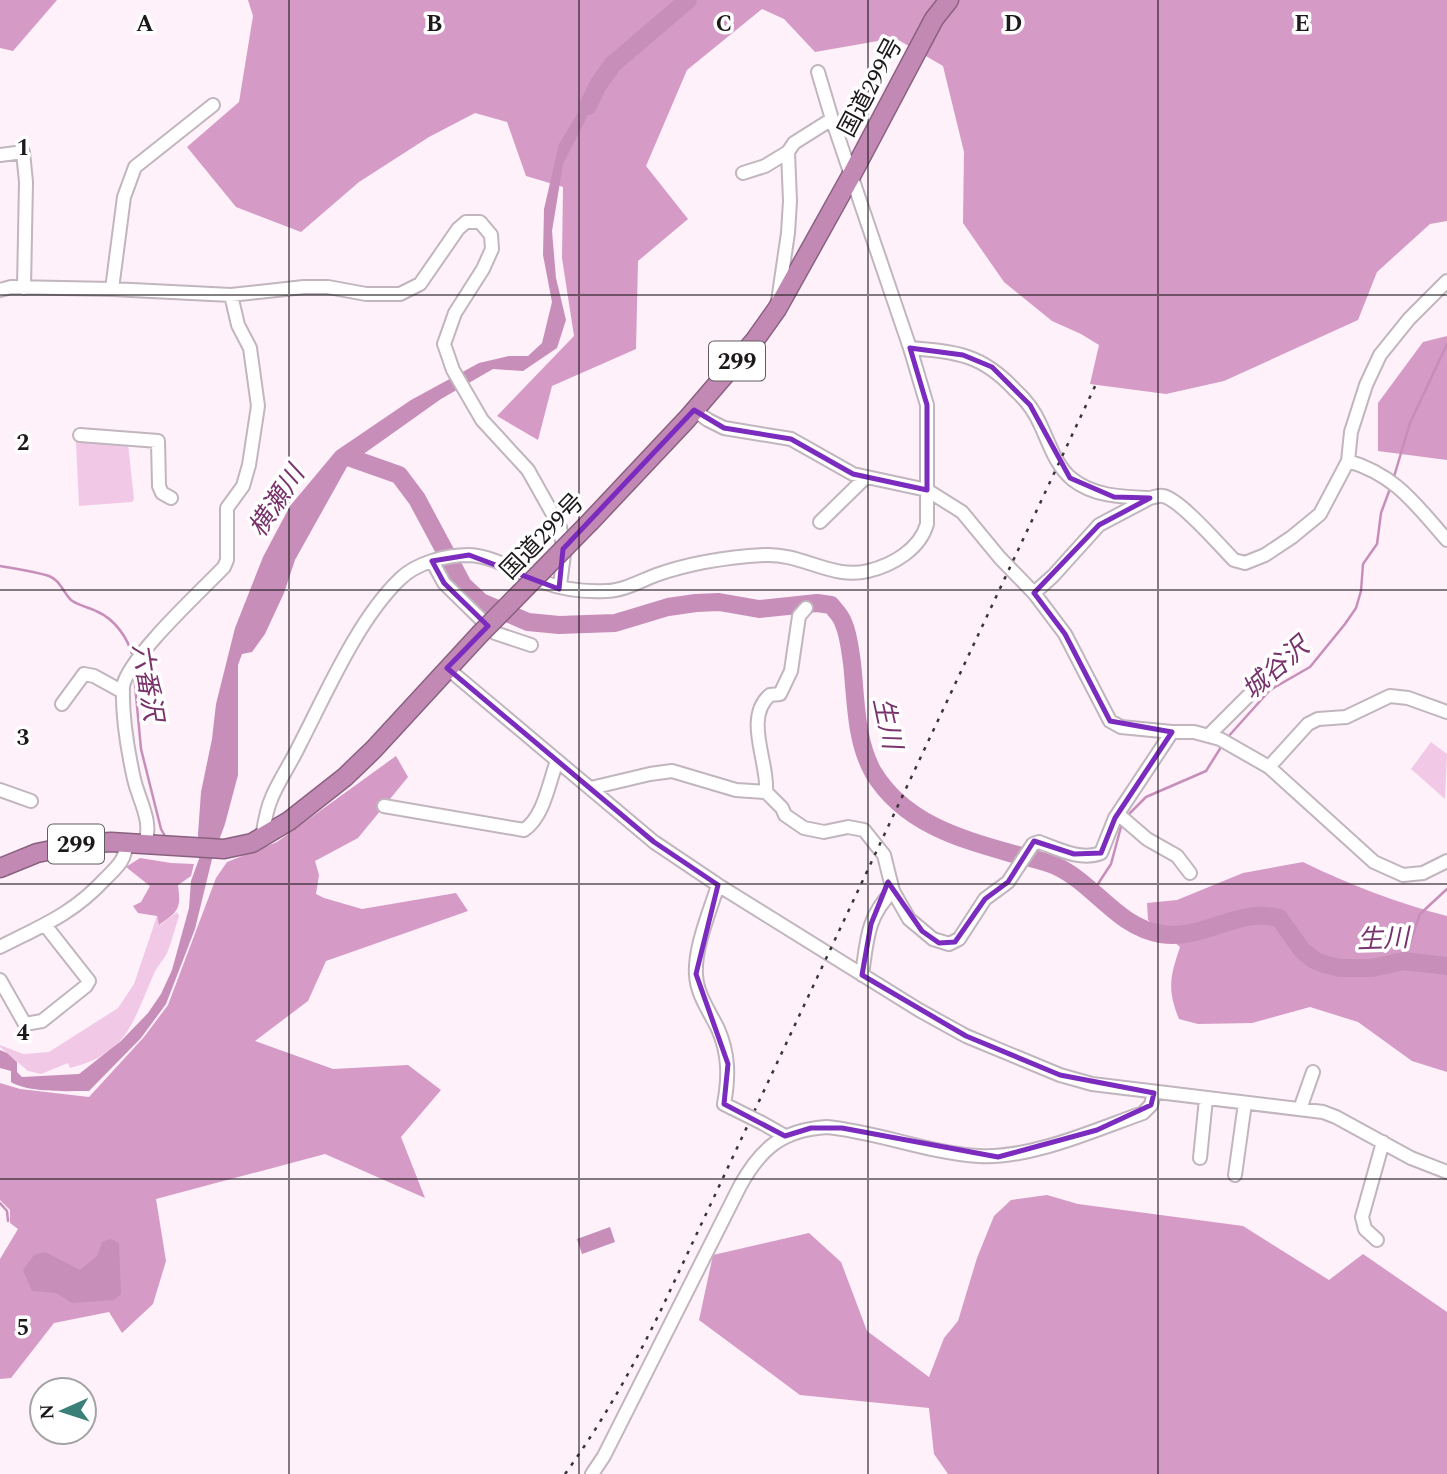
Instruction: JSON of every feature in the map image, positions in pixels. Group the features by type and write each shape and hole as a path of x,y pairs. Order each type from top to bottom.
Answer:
{"highway":[{"name":"国道299号","path":"0,868 59,847 98,842 218,849 242,846 262,838 289,821 345,777 590,522 755,340 777,309 934,19 949,0"}],"street":[{"path":"262,838 272,797 358,637 382,600 400,579 415,567 469,555 492,561 546,583 581,591 609,592 679,569 742,557 769,555 802,559 838,572 856,574 872,570 906,553 924,535 927,524 927,405 818,72"},
{"path":"111,289 124,197 135,167 213,105"},
{"path":"743,173 765,166 788,152 794,143 832,119"},
{"path":"0,155 23,152 26,182 24,288"},
{"path":"777,309 788,233 788,152"},
{"path":"0,289 111,289 231,295 328,287 366,294 400,294 421,284 458,229 466,222 480,222 491,235 492,249 483,269 455,313 444,344 453,370 482,421 528,470 560,527 564,554 560,585"},
{"path":"910,348 963,355 992,367 1030,405 1053,455 1070,478 1114,497 1162,496 1176,502 1234,560 1245,563 1256,560 1292,537 1320,514 1350,462 1350,432 1366,385 1380,355 1409,319 1447,281"},
{"path":"151,844 146,816 133,776 124,681 140,656 224,567 227,560 226,508 243,486 250,465 258,406 250,348 238,325 231,295"},
{"path":"694,410 724,428 791,439 853,474 927,490 962,512 1000,558 1034,593 1065,634 1110,721 1121,727 1194,732 1220,740 1269,767 1374,862 1403,874 1423,873 1447,861"},
{"path":"80,435 158,441 159,486 162,494 171,498"},
{"path":"1350,462 1384,476 1407,494 1447,540"},
{"path":"820,522 865,478"},
{"path":"1034,593 1099,525 1150,498"},
{"path":"436,561 444,583 495,633 531,645"},
{"path":"766,792 768,779 758,731 762,706 770,695 780,694 788,680 800,615 806,608"},
{"path":"447,668 654,842 718,886 966,1036 1060,1075 1104,1087 1300,1109 1336,1116 1418,1161 1447,1172"},
{"path":"62,704 84,674 123,692"},
{"path":"1220,740 1248,696"},
{"path":"1269,767 1308,724 1318,719 1346,717 1390,696 1408,698 1447,712"},
{"path":"591,788 672,771 737,790 766,792 782,808 785,816 804,828 824,832 848,827 864,830 884,855 893,891 909,919 933,939 949,944 959,939 985,899 1008,882 1029,848 1039,842 1074,854 1096,856 1101,853 1119,815 1172,732"},
{"path":"384,806 524,830 533,824 538,815 557,761"},
{"path":"0,790 31,801"},
{"path":"1119,815 1139,833 1177,856 1190,873"},
{"path":"0,947 45,925 90,896 124,859 126,843"},
{"path":"718,886 697,956 696,974 699,992 724,1048 729,1074 724,1104 785,1136"},
{"path":"862,975 871,924 878,905 893,891"},
{"path":"0,981 25,1024 42,1020 86,986 89,981 45,925"},
{"path":"1300,1109 1313,1072"},
{"path":"592,1474 604,1456 750,1169 761,1154 785,1136 827,1126 958,1153 998,1157 1021,1154 1143,1113 1150,1105 1154,1093"},
{"path":"1200,1157 1206,1099"},
{"path":"1235,1175 1245,1103"},
{"path":"1377,1240 1365,1229 1362,1217 1383,1142"}],"highlighted area":[{"path":"910,348 963,355 992,367 1030,405 1070,478 1114,497 1150,498 1099,525 1034,593 1065,634 1110,721 1172,732 1115,818 1101,853 1074,854 1034,841 1008,882 985,899 955,942 939,943 922,931 888,882 871,924 862,975 966,1036 1060,1075 1154,1093 1151,1105 1097,1130 998,1157 842,1128 811,1128 785,1136 724,1104 728,1064 696,974 718,885 654,842 447,668 488,626 444,583 432,561 469,555 559,589 563,549 694,410 724,428 791,439 853,474 927,490 927,405"}],"shaded area":[{"path":"0,0 57,0 13,51 0,48"},
{"path":"248,0 1447,0 1447,221 1430,224 1377,272 1358,320 1224,381 1166,394 1090,384 1099,345 1052,321 1004,282 963,223 964,152 943,66 895,38 815,52 784,19 762,9 687,70 646,166 688,219 638,261 636,349 552,386 538,440 497,416 574,336 562,258 563,187 526,176 507,122 475,113 429,137 359,182 301,232 236,207 187,147 239,102 253,16"},
{"path":"604,70 586,119 563,164 552,231 556,278 566,320 557,348 523,371 493,369 441,399 348,465 295,560 284,593 265,634 252,652 242,654 238,665 238,775 212,859 195,929 166,1004 141,1038 89,1091 38,1090 11,1082 11,1071 0,1068 0,1050 17,1062 17,1072 22,1077 79,1074 121,1041 148,1013 161,994 172,970 189,908 191,881 199,859 201,792 216,704 235,628 263,557 290,506 336,451 411,400 479,363 509,356 528,356 542,343 552,302 543,255 544,209 559,144"},
{"path":"1447,336 1447,460 1378,451 1378,403 1423,342"},
{"path":"77,440 128,444 134,499 132,502 79,506"},
{"path":"1431,742 1447,754 1445,799 1411,769"},
{"path":"396,756 408,777 358,838 315,861 319,875 316,894 362,909 456,893 468,911 326,961 308,1001 255,1041 333,1069 408,1065 441,1090 401,1137 425,1198 325,1154 156,1199 166,1261 153,1304 122,1333 109,1312 54,1323 11,1378 0,1379 0,1259 18,1229 10,1223 10,1210 0,1200 0,1083 20,1089 89,1097 144,1037 168,1005 216,878 227,862 277,842"},
{"path":"140,858 194,864 191,876 178,885 177,909 159,925 157,916 138,913 133,906 141,902 150,886 126,867"},
{"path":"1303,862 1374,893 1447,916 1447,1072 1412,1061 1358,1022 1310,1007 1252,1023 1198,1024 1179,1019 1171,983 1180,947 1148,920 1147,903 1177,900 1243,873"},
{"path":"177,912 179,916 167,953 154,973 133,1023 116,1045 89,1062 70,1068 68,1063 41,1074 28,1071 0,1047 23,1054 49,1052 118,1008 134,984 157,916 160,925"},
{"path":"1047,1195 1078,1204 1243,1226 1329,1280 1363,1254 1447,1312 1447,1474 948,1474 934,1454 929,1408 800,1395 699,1320 713,1255 809,1233 841,1262 867,1331 929,1377 944,1338 958,1321 977,1258 994,1216 1011,1200"},
{"path":"610,1227 615,1242 582,1254 577,1239"},
{"path":"111,1239 119,1243 121,1294 114,1300 72,1303 56,1293 32,1291 23,1270 34,1255 45,1252 80,1270 97,1256 102,1242"}],"waterway":[{"name":"横瀬川","path":"588,106 598,85 613,64 688,0"},
{"name":"城谷沢","path":"1393,480 1410,423 1447,344"},
{"name":"生川","path":"348,457 399,475 417,499 463,585 481,602 528,622 559,625 615,623 668,607 696,603 719,602 759,609 817,603 831,605 842,620 848,637 857,719 863,746 873,772 885,789 900,804 933,826 990,847 1056,866 1083,883 1119,914 1145,930 1177,935 1234,920 1263,916 1279,918 1302,950 1324,964 1340,968 1372,968 1404,961 1447,966"},
{"name":"城谷沢","path":"1227,738 1270,690 1310,667 1356,608 1361,591 1363,564 1377,544 1381,513 1391,486"},
{"name":"六番沢","path":"0,566 53,578 71,600 103,614 115,624 128,643 133,657"},
{"name":"六番沢","path":"134,674 141,749 161,829 166,838"},
{"name":"城谷沢","path":"1128,815 1146,797 1206,771 1223,744"},
{"name":"城谷沢","path":"1092,893 1111,864 1122,823"},
{"path":"1404,961 1420,914 1447,889"},
{"path":"0,1203 7,1211 8,1221"}],"railway":[{"path":"565,1474 616,1395 660,1312 1097,382"}]}
